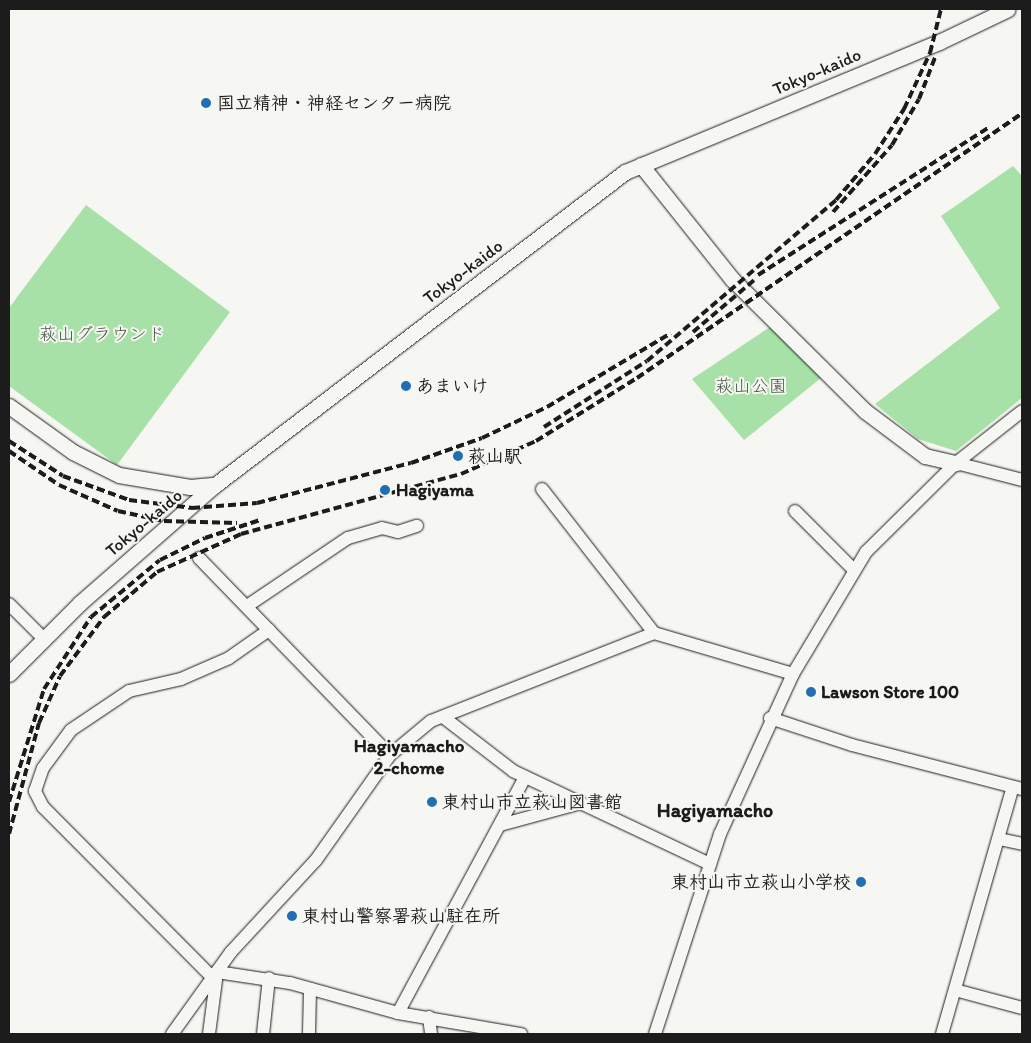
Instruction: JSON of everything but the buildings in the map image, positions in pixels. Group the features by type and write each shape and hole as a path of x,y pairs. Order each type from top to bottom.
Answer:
{"street":[{"name":"Tokyo-kaido","path":"9,674 80,603 215,485 625,172 939,42 1008,9"},
{"path":"641,165 732,279 865,411 925,456 956,462 1022,480"},
{"path":"9,406 73,452 119,475 190,487 215,485"},
{"path":"655,1034 710,864 770,718 793,674 854,570 878,538 956,462 1022,411"},
{"path":"542,489 654,633 793,674"},
{"path":"795,512 854,570"},
{"path":"247,606 348,538 382,528 398,532 417,526"},
{"path":"199,558 390,755"},
{"path":"9,604 45,640"},
{"path":"269,630 230,658 181,680 129,691 71,730 42,768 35,791 43,807 215,974 268,978 398,1013 521,1034"},
{"path":"172,1034 215,974 296,886 390,755 412,733 443,717 654,633"},
{"path":"443,717 525,777 710,864"},
{"path":"770,718 852,745 1018,788 999,839 942,1034"},
{"path":"398,1013 525,777"},
{"path":"500,825 581,803"},
{"path":"999,839 1022,844"},
{"path":"210,1034 215,974"},
{"path":"263,1034 268,978"},
{"path":"309,1034 310,989"},
{"path":"955,990 1022,1008"},
{"path":"429,1017 431,1034"}],"green space":[{"path":"1013,166 1022,176 1022,398 956,451 918,439 875,404 1000,308 941,216"},
{"name":"萩山グラウンド","path":"86,205 230,312 117,465 9,386 9,308"},
{"name":"萩山公園","path":"770,327 821,378 744,440 692,379"}],"railway":[{"path":"544,427 647,361 836,200 875,154 904,109 930,53 941,9"},
{"path":"833,212 892,145 919,99 936,55"},
{"path":"9,834 39,723 60,676 104,617 157,572 241,534 461,474 536,441 637,378 1022,113"},
{"path":"758,275 989,127"},
{"path":"693,332 754,280"},
{"path":"9,441 63,476 129,500 192,508 257,503 411,463 482,438 547,407 671,333"},
{"path":"9,451 59,485 118,511 164,521 237,523"},
{"path":"9,802 44,689 91,617 160,560 205,538 260,520"}],"place":[{"name":"国立精神・神経センター病院","path":"206,103"},
{"name":"あまいけ","path":"406,386"},
{"name":"萩山駅","path":"458,456"},
{"name":"Hagiyama","path":"385,490"},
{"name":"Lawson Store 100","path":"811,692"},
{"name":"東村山市立萩山図書館","path":"432,802"},
{"name":"東村山市立萩山小学校","path":"861,882"},
{"name":"東村山警察署萩山駐在所","path":"292,916"}],"district":[{"name":"Hagiyamacho 2-chome","path":"409,757"},
{"name":"Hagiyamacho","path":"715,810"}]}
